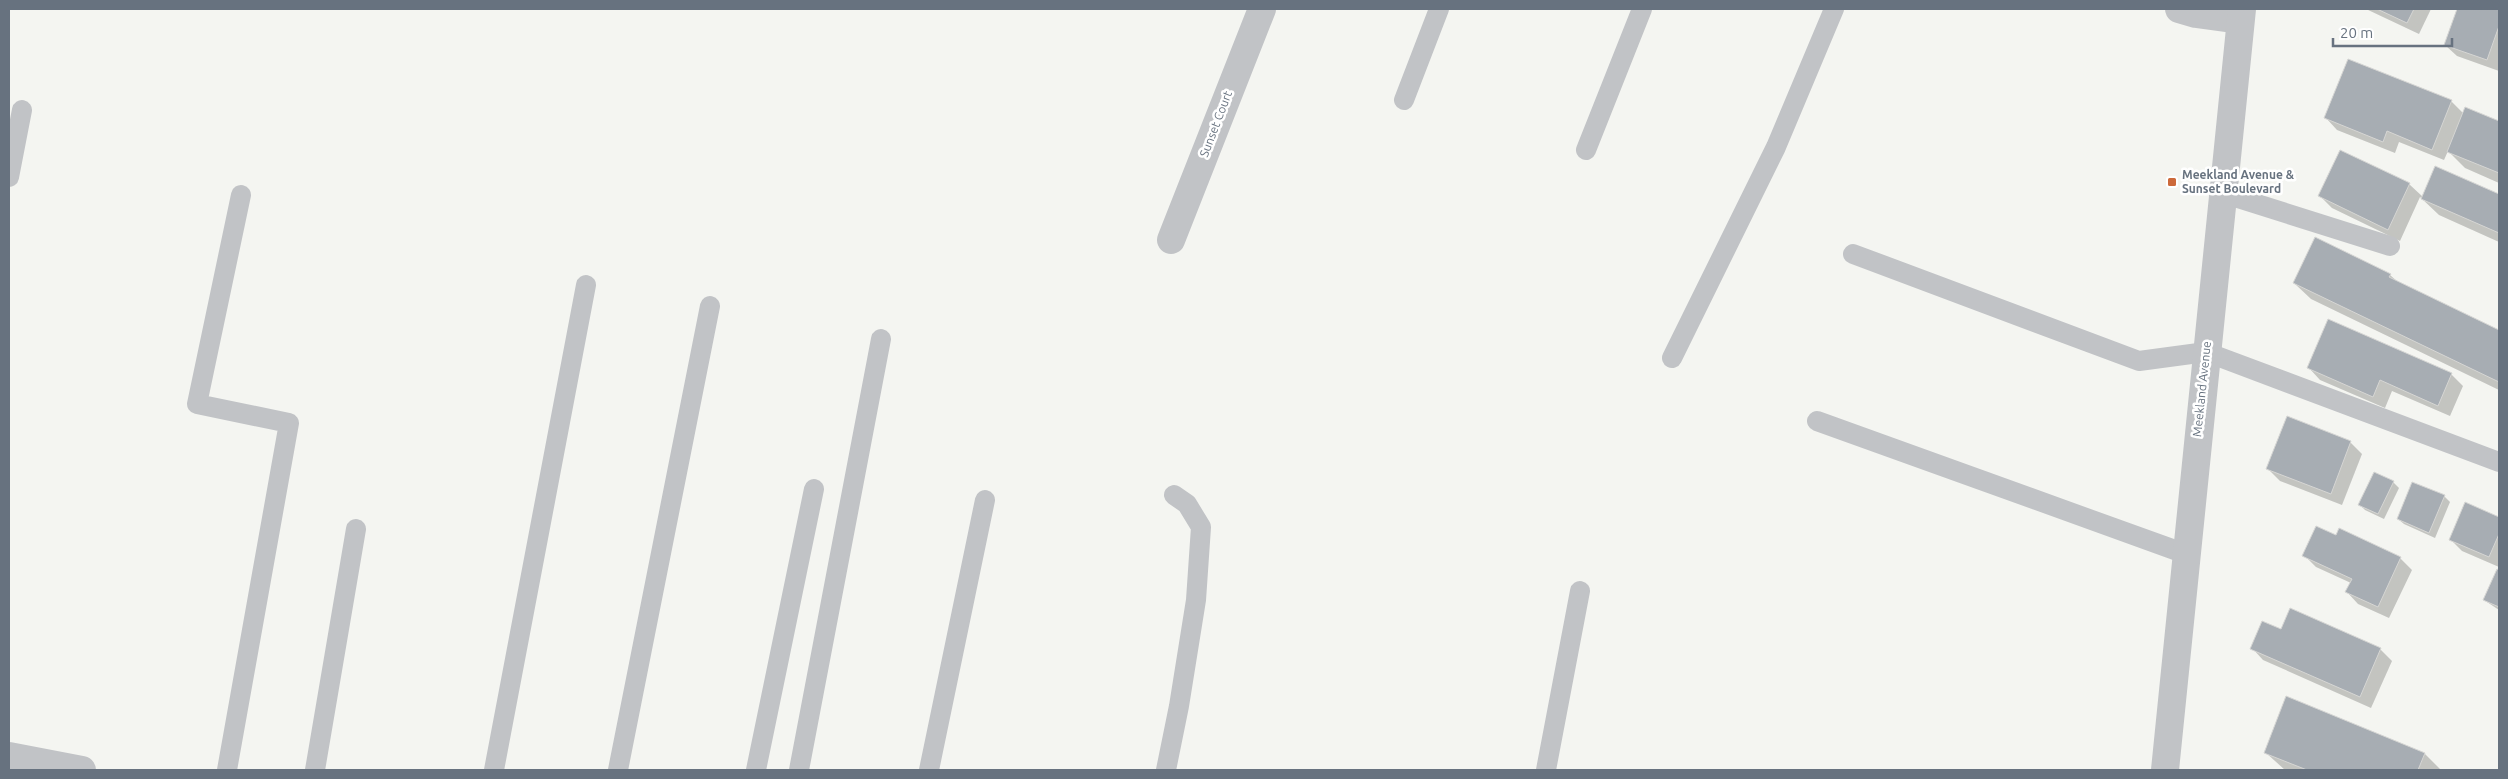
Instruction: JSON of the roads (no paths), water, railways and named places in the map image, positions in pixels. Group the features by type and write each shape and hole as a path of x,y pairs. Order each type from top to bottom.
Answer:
{"street":[{"name":"Sunset Court","path":"1171,240 1262,9"},
{"path":"2179,9 2196,14 2241,14"},
{"name":"Meekland Avenue","path":"2165,770 2241,14"},
{"path":"9,756 82,770"}],"lane":[{"path":"1404,100 1439,9"},
{"path":"1586,150 1642,9"},
{"path":"1672,358 1776,148 1834,9"},
{"path":"9,177 22,110"},
{"path":"2222,192 2390,246"},
{"path":"227,770 289,423 197,404 240,195"},
{"path":"1853,254 2139,361 2206,352 2499,462"},
{"path":"494,770 586,284"},
{"path":"618,770 710,306"},
{"path":"799,770 881,339"},
{"path":"1817,421 2186,554"},
{"path":"756,770 814,489"},
{"path":"1166,770 1179,706 1196,600 1202,526 1187,504 1174,495"},
{"path":"929,770 985,500"},
{"path":"315,770 356,529"},
{"path":"1546,770 1580,591"}],"place":[{"name":"Meekland Avenue & Sunset Boulevard","path":"2172,182"}]}
